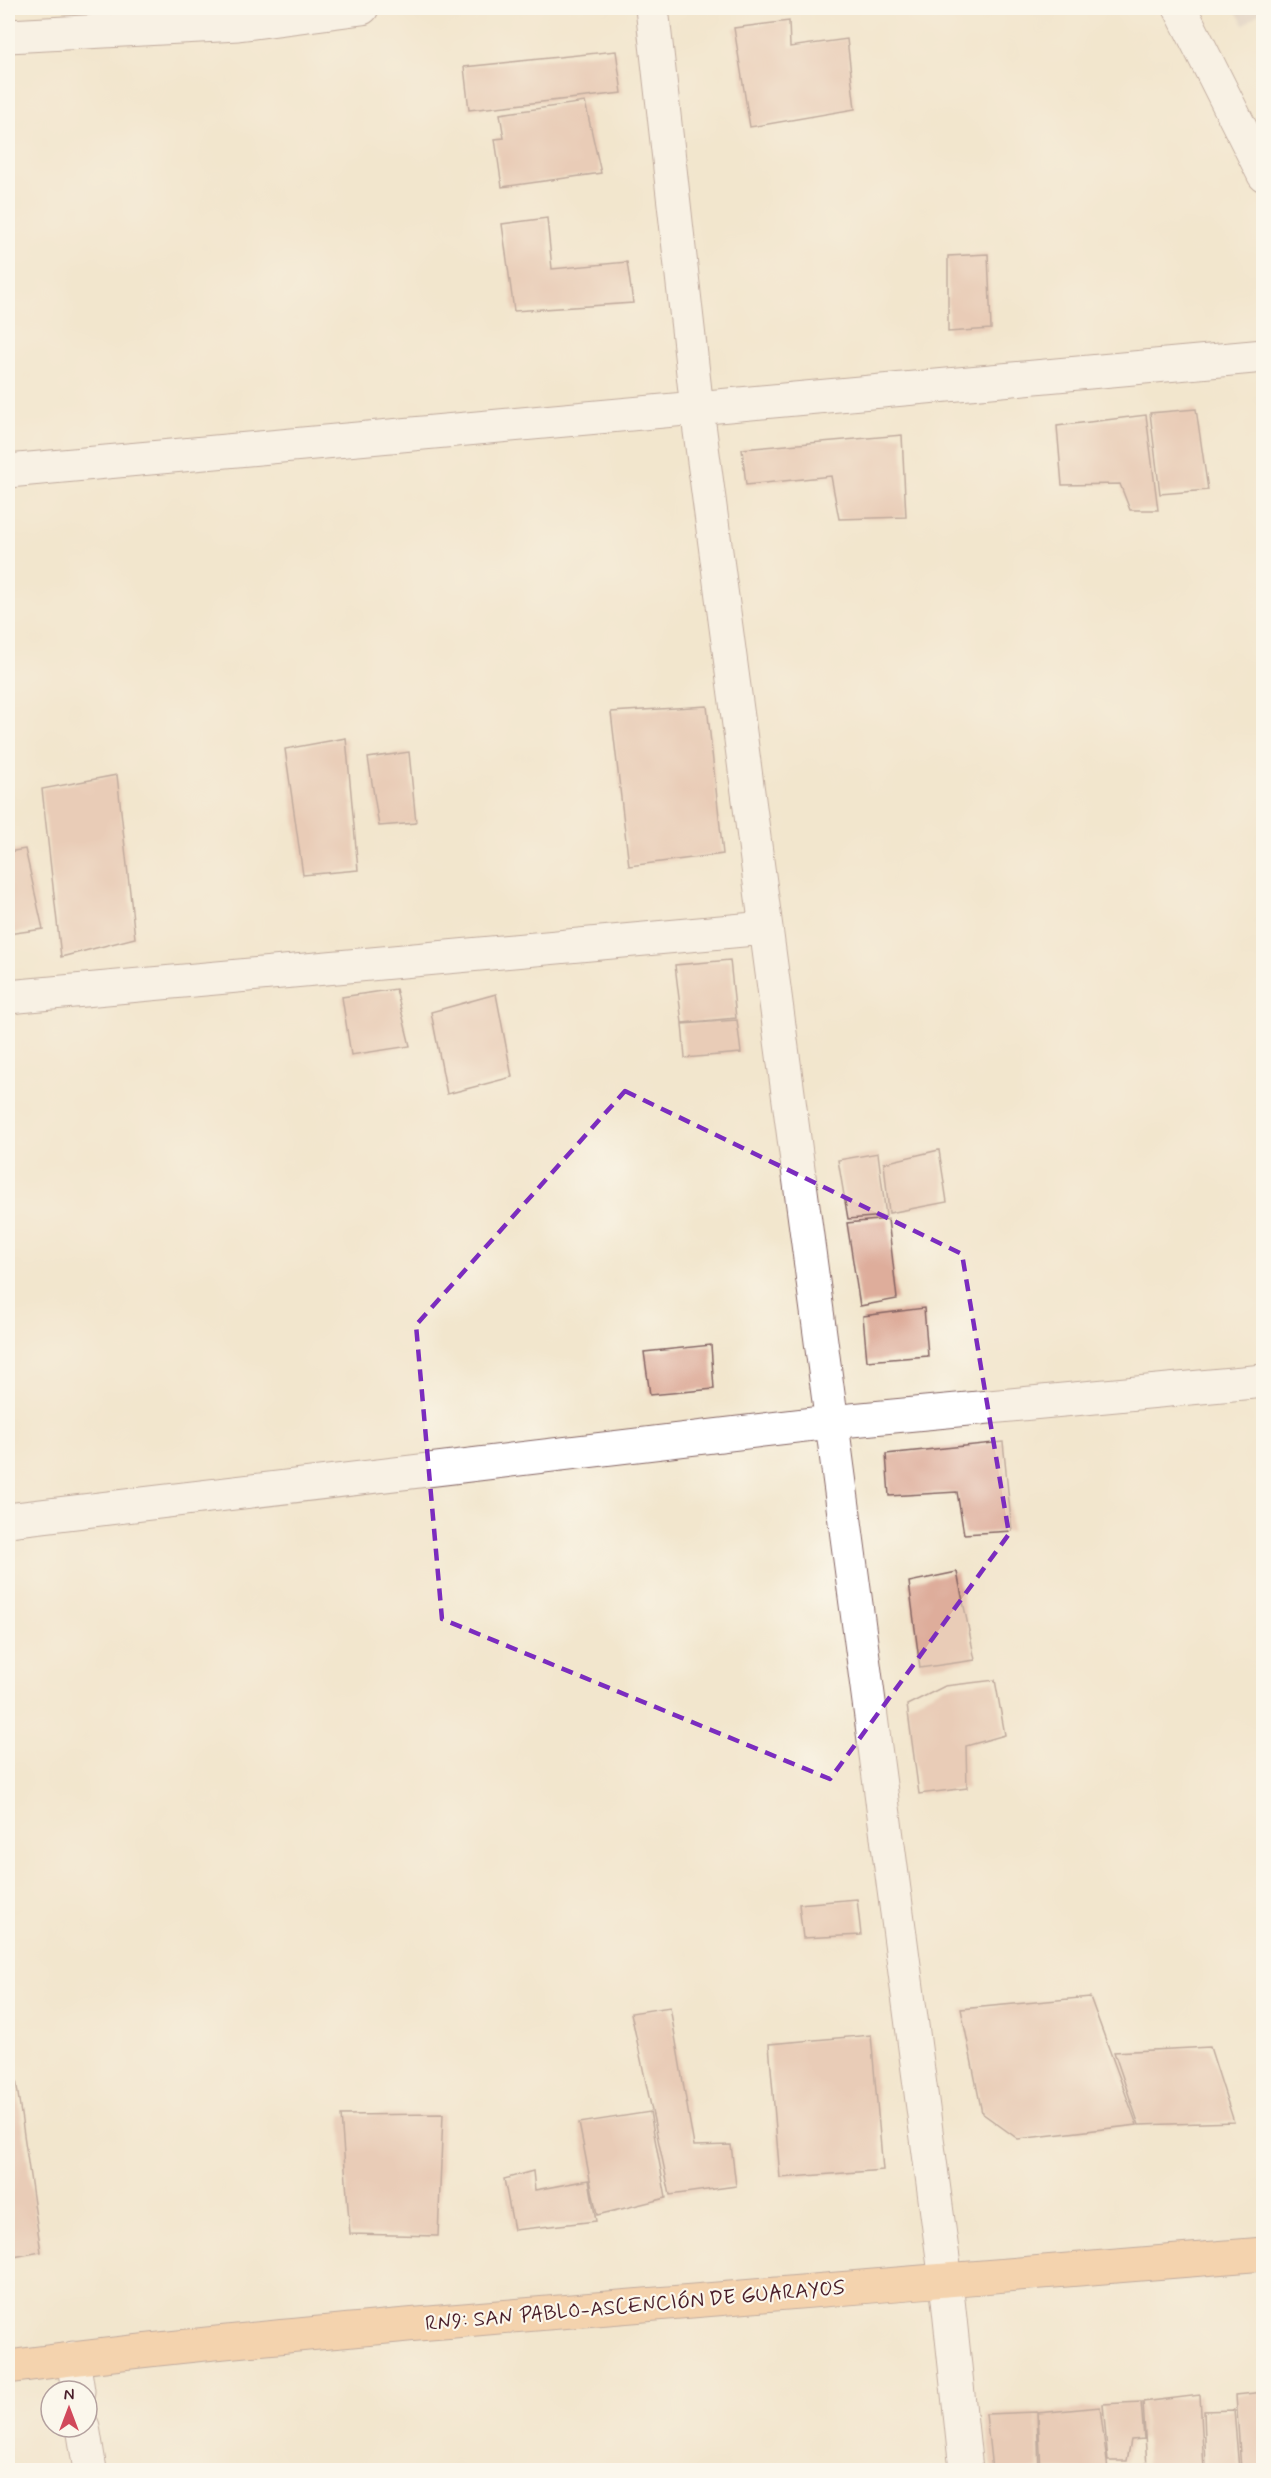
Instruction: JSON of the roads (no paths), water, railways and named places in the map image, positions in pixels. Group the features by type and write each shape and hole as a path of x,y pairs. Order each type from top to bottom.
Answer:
{"highway":[{"name":"RN9: SAN PABLO-ASCENCIÓN DE GUARAYOS","path":"8,2367 324,2332 1263,2254"}],"street":[{"path":"8,36 238,24 362,8"},
{"path":"652,8 697,409 946,2281 966,2470"},
{"path":"1180,8 1263,175"},
{"path":"8,471 1263,356"},
{"path":"8,998 765,928"},
{"path":"8,1520 830,1422 1263,1381"},
{"path":"73,2358 76,2379"},
{"path":"85,2439 90,2470"}]}
